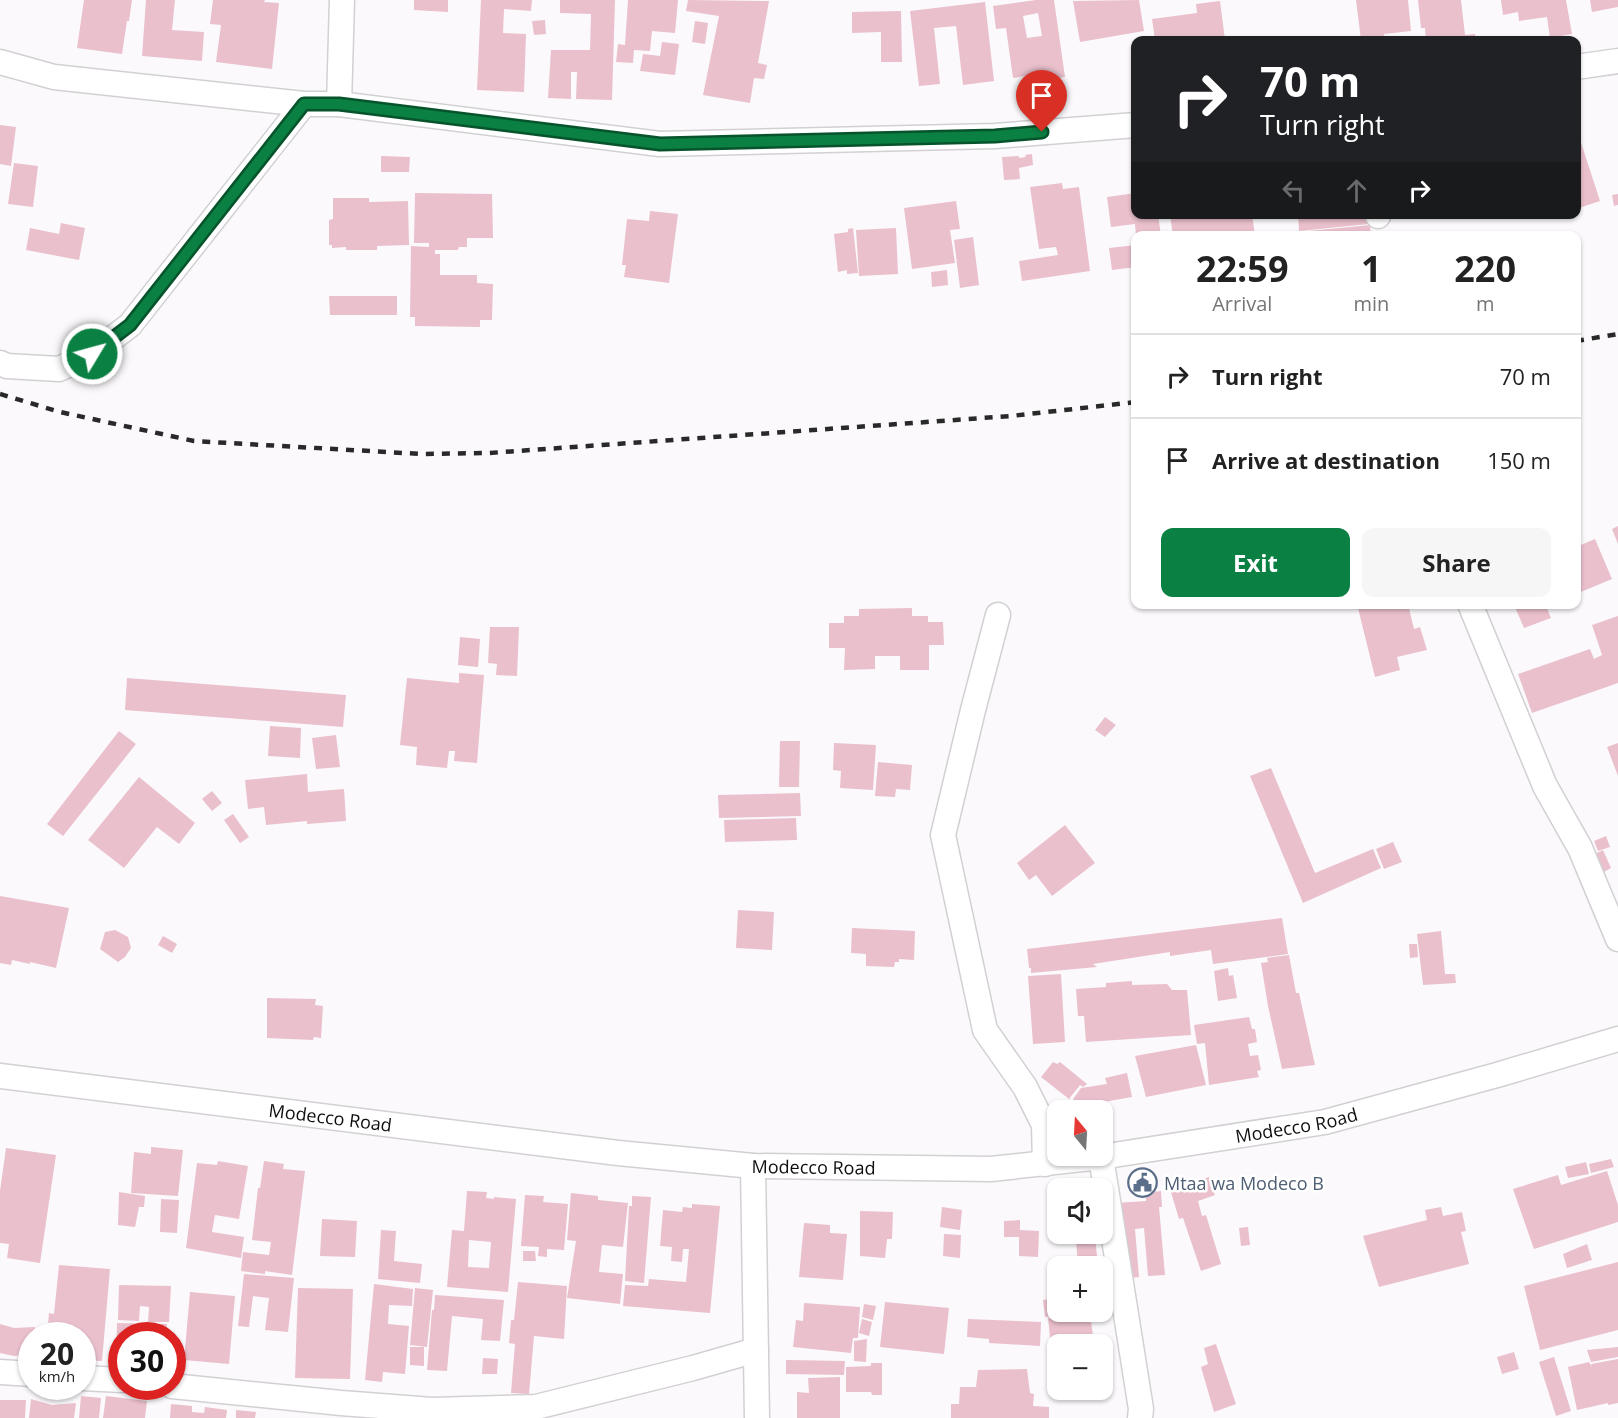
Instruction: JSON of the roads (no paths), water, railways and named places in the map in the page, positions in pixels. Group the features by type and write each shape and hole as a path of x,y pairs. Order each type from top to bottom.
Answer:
{"street":[{"path":"339,104 342,0"},
{"path":"1581,66 1618,61"},
{"path":"0,62 54,77 304,104 339,104 660,144 995,136 1131,125"},
{"path":"0,363 7,366 58,369 92,354 130,325 304,104"},
{"path":"1472,609 1545,786 1580,848 1618,939"},
{"path":"998,615 943,835 986,1030 1025,1087 1044,1125 1045,1164"},
{"name":"Modecco Road","path":"1113,1155 1325,1122 1618,1039"},
{"name":"Modecco Road","path":"0,1077 618,1153 753,1166 991,1169 1045,1164"},
{"path":"753,1166 757,1418"},
{"path":"1102,1166 1141,1408 1140,1418"},
{"path":"186,1387 432,1410 536,1407 756,1350"},
{"path":"0,1372 18,1373"}],"railway":[{"path":"1581,340 1618,334"},
{"path":"0,394 60,412 194,441 421,454 489,453 1011,416 1131,403"}],"place":[{"name":"Mtaa wa Modeco B","path":"1143,1183"}]}
